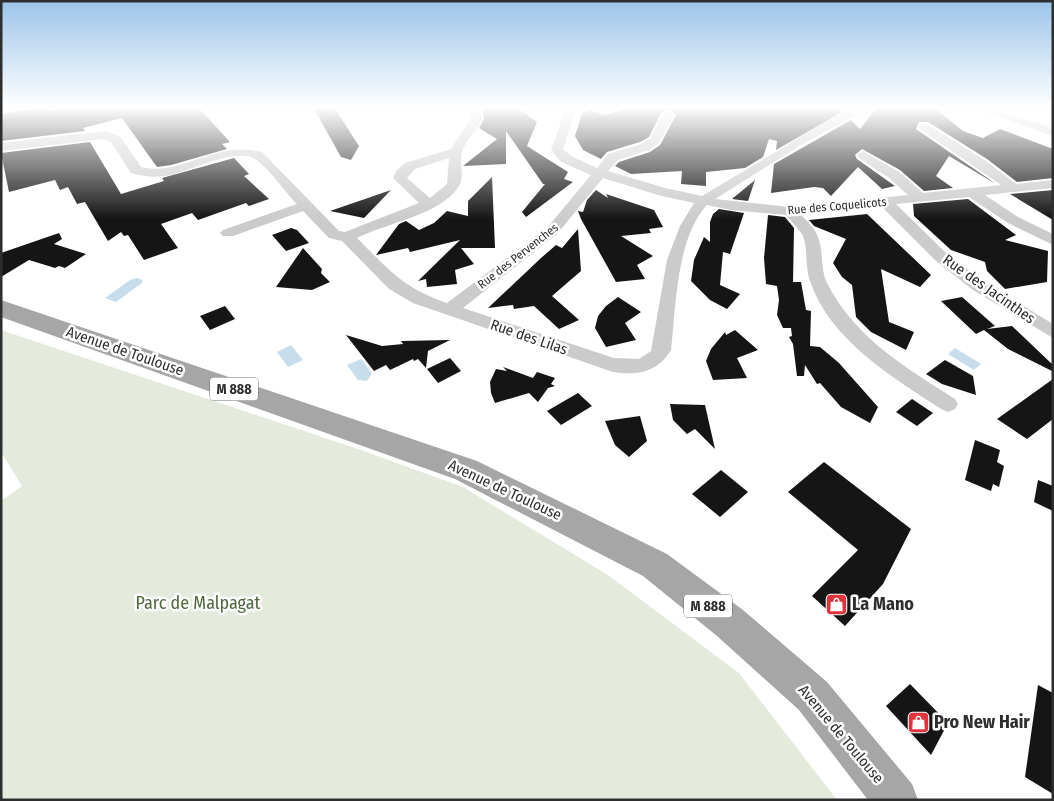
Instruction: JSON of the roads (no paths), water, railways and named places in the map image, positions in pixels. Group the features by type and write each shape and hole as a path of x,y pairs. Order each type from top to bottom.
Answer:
{"main road":[{"name":"Avenue de Toulouse","path":"1,308 466,470 655,565 730,623 813,696 896,800"}],"street":[{"name":"Rue des Lilas","path":"1,148 27,144"},
{"name":"Rue des Lilas","path":"118,144 136,170 152,173 170,170 231,152 258,154 334,235 346,237 405,292 449,310 613,366 627,368 643,367 656,359 662,350 672,274 678,246 687,224 702,201"},
{"path":"346,237 358,230 429,204 448,192 454,183 456,151 460,144"},
{"name":"Rue des Coquelicots","path":"560,144 558,150 566,159 599,173 702,201 751,209 790,211 1053,184"},
{"name":"Rue des Pervenches","path":"449,310 552,231 613,158 649,144"},
{"path":"702,201 793,144"},
{"path":"950,144 1013,188"},
{"path":"429,204 403,182 400,174 410,166 456,151"},
{"path":"863,155 894,175 920,198"},
{"path":"971,192 1013,220 1053,240"},
{"name":"Rue des Jacinthes","path":"885,202 942,258 979,286 1053,332"},
{"path":"228,233 306,205"},
{"path":"790,211 810,235 818,281 839,318 861,342 896,370 948,404"}],"water":[{"path":"137,278 142,280 142,283 116,302 105,298 130,280"},
{"path":"291,345 303,360 288,367 277,352"},
{"path":"955,348 981,364 974,370 948,354"},
{"path":"361,359 372,373 367,381 358,380 347,365"}],"place":[{"name":"La Mano","path":"836,604"},
{"name":"Pro New Hair","path":"918,722"}],"park label":[{"name":"Parc de Malpagat","path":"198,603"}]}
